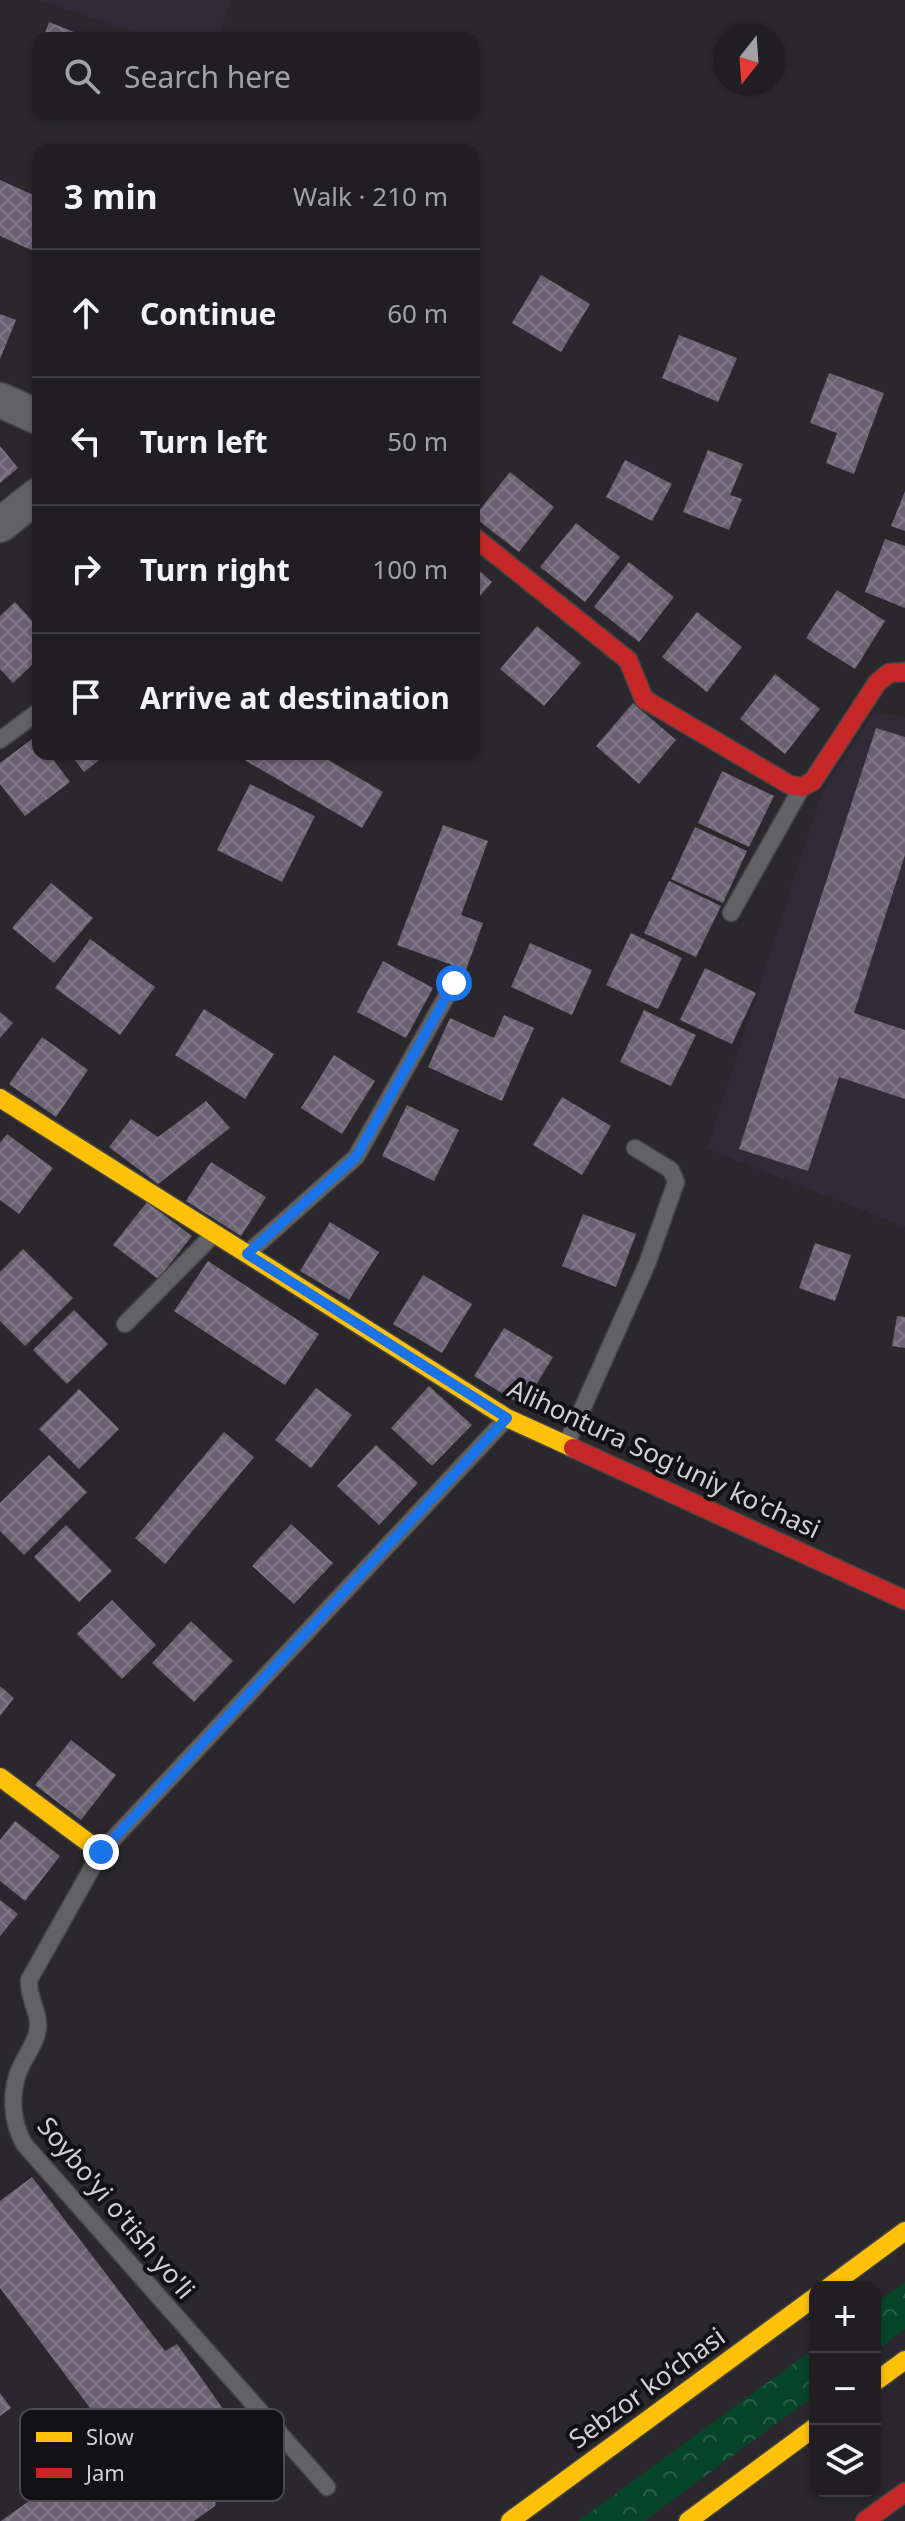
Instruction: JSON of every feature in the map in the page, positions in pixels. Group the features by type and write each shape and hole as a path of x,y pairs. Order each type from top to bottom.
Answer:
{"street":[{"path":"0,400 32,414"},
{"path":"0,525 32,500"},
{"path":"480,542 628,660 644,699 790,785 802,787 813,781 877,683 889,673 905,672"},
{"name":"Alihontura Sog'uniy ko'chasi","path":"0,1098 507,1418 905,1600"},
{"path":"0,1777 101,1852"},
{"path":"837,2281 905,2231"},
{"name":"Sebzor ko‘chasi","path":"510,2521 809,2301"},
{"path":"881,2378 905,2360"},
{"path":"688,2521 809,2431"},
{"path":"865,2521 905,2492"}],"lane":[{"path":"0,740 32,716"},
{"path":"731,913 802,787"},
{"path":"247,1254 356,1157 454,983"},
{"path":"566,1447 647,1264 676,1182 671,1170 635,1148"},
{"path":"125,1324 214,1233"},
{"name":"Soybo'yi o'tish yo'li","path":"259,2409 18,2132 12,2108 14,2094 20,2068 35,2040 38,2024 28,1992 29,1980 101,1852 507,1418"},
{"name":"Soybo'yi o'tish yo'li","path":"284,2438 327,2487"}],"shaded area":[{"path":"38,0 231,0 220,32 134,32"},
{"path":"874,712 905,717 905,1227 707,1149 822,792"}],"green space":[{"path":"905,2282 905,2329 881,2347 881,2300"},
{"path":"809,2352 809,2399 644,2521 578,2521"}],"building":[{"path":"49,22 74,32 45,32"},
{"path":"0,180 32,194 32,250 0,236"},
{"path":"541,275 590,304 561,352 512,323"},
{"path":"0,314 16,320 0,359"},
{"path":"679,335 737,358 718,402 662,378"},
{"path":"829,373 884,393 854,474 826,463 837,433 810,423"},
{"path":"0,446 18,468 0,483"},
{"path":"708,450 743,464 730,495 742,499 729,530 683,512"},
{"path":"625,460 672,484 652,521 606,497"},
{"path":"510,472 554,507 519,552 480,522 480,510"},
{"path":"905,491 905,531 891,526"},
{"path":"576,523 620,557 585,602 540,567"},
{"path":"885,539 905,546 905,608 865,592"},
{"path":"629,562 674,597 639,642 594,607"},
{"path":"480,571 492,582 480,596"},
{"path":"837,590 885,621 855,669 806,638"},
{"path":"15,602 32,620 32,665 13,683 0,669 0,616"},
{"path":"697,612 742,647 707,692 662,657"},
{"path":"537,626 581,663 544,706 500,669"},
{"path":"775,674 820,709 785,754 740,719"},
{"path":"633,703 676,740 639,784 596,746"},
{"path":"876,728 905,737 905,855 854,1013 905,1030 905,1099 839,1077 808,1171 739,1149"},
{"path":"32,739 32,760 54,760 70,782 25,816 0,784 0,763"},
{"path":"75,760 99,760 84,772"},
{"path":"244,760 328,760 383,792 362,828"},
{"path":"722,771 774,796 749,847 698,823"},
{"path":"250,784 315,816 282,882 217,850"},
{"path":"443,825 488,841 461,915 483,923 466,970 397,945"},
{"path":"695,827 747,851 723,903 671,879"},
{"path":"669,881 721,906 696,957 644,933"},
{"path":"51,883 93,918 54,963 12,928"},
{"path":"631,933 682,958 658,1009 606,985"},
{"path":"90,939 155,987 120,1035 55,988"},
{"path":"530,943 592,970 572,1015 511,987"},
{"path":"383,961 433,988 406,1038 357,1012"},
{"path":"705,968 756,993 732,1044 680,1020"},
{"path":"204,1009 274,1054 245,1099 175,1055"},
{"path":"644,1010 696,1035 671,1086 620,1062"},
{"path":"0,1012 13,1023 0,1038"},
{"path":"504,1015 534,1028 502,1101 428,1067 450,1018 494,1038"},
{"path":"42,1037 88,1070 56,1117 9,1084"},
{"path":"334,1055 375,1081 342,1134 301,1108"},
{"path":"562,1097 611,1126 582,1175 533,1145"},
{"path":"206,1101 230,1128 158,1184 109,1147 131,1119 158,1137"},
{"path":"407,1105 459,1130 434,1181 382,1156"},
{"path":"7,1134 53,1168 19,1214 0,1200 0,1143"},
{"path":"211,1162 266,1197 241,1236 186,1201"},
{"path":"147,1202 192,1236 158,1279 113,1245"},
{"path":"583,1214 636,1234 616,1287 562,1266"},
{"path":"330,1222 379,1252 349,1300 300,1271"},
{"path":"815,1243 851,1255 835,1301 799,1288"},
{"path":"23,1249 73,1298 25,1346 0,1321 0,1272"},
{"path":"208,1261 319,1334 285,1385 174,1311"},
{"path":"423,1275 472,1304 442,1353 393,1324"},
{"path":"74,1310 108,1344 67,1384 33,1350"},
{"path":"897,1316 905,1317 905,1348 892,1346"},
{"path":"504,1328 553,1357 523,1406 474,1376"},
{"path":"429,1386 472,1425 432,1466 391,1428"},
{"path":"316,1388 352,1415 311,1468 275,1440"},
{"path":"79,1389 119,1429 79,1469 39,1429"},
{"path":"224,1432 254,1457 165,1564 135,1538"},
{"path":"376,1445 418,1483 379,1525 337,1486"},
{"path":"49,1455 87,1492 24,1555 0,1531 0,1503"},
{"path":"291,1524 333,1563 294,1604 252,1566"},
{"path":"66,1525 112,1571 79,1602 34,1557"},
{"path":"112,1600 156,1645 122,1679 77,1634"},
{"path":"191,1621 233,1661 194,1702 152,1663"},
{"path":"0,1686 14,1698 0,1716"},
{"path":"71,1740 116,1775 81,1820 35,1785"},
{"path":"15,1821 60,1856 25,1901 0,1881 0,1840"},
{"path":"0,1900 18,1914 0,1936"},
{"path":"32,2177 165,2351 177,2344 223,2409 91,2409 0,2288 0,2201"},
{"path":"0,2393 11,2408 0,2416"},
{"path":"29,2501 216,2501 215,2506 194,2521 1,2521"}],"traffic: slow":[{"path":"0,1098 507,1418 573,1448"},
{"path":"0,1777 101,1852"},
{"path":"837,2281 905,2231"},
{"path":"510,2521 809,2301"},
{"path":"881,2378 905,2360"},
{"path":"688,2521 809,2431"}],"traffic: jam":[{"path":"480,542 628,660 644,699 790,785 802,787 813,781 877,683 889,673 905,672"},
{"path":"573,1448 905,1600"},
{"path":"865,2521 905,2492"}],"route":[{"path":"101,1852 507,1418 247,1254 356,1157 454,983"}]}
